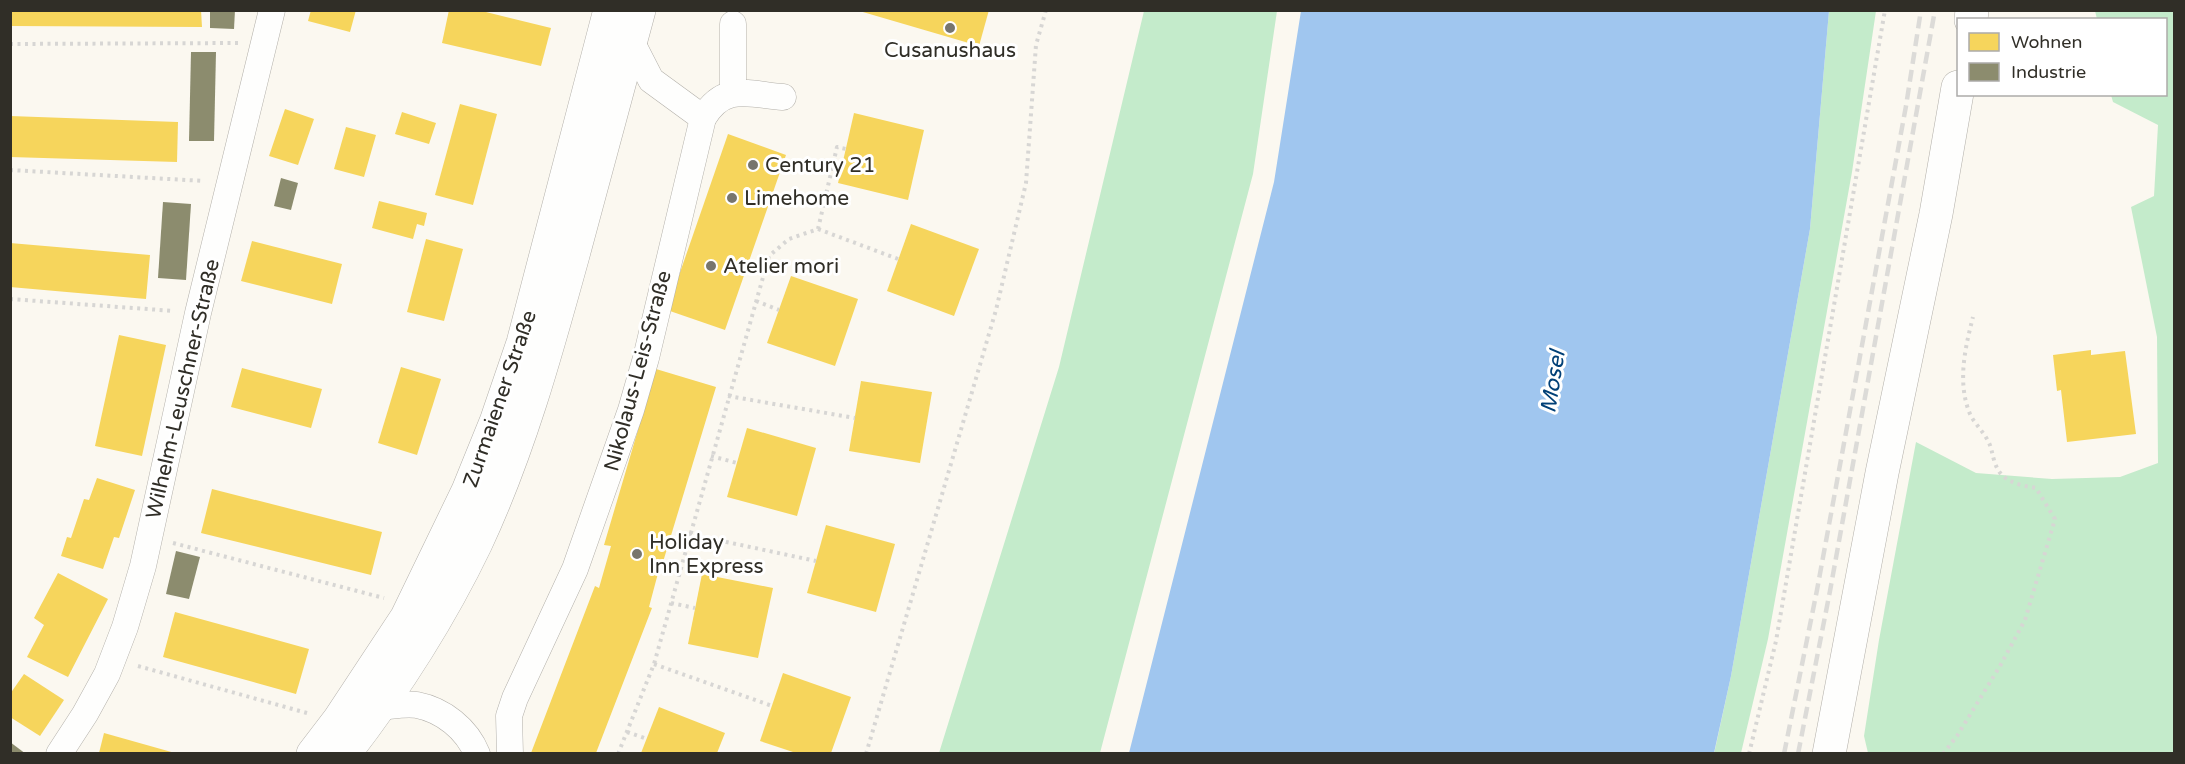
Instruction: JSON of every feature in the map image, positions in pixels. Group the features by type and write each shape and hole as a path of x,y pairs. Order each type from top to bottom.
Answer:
{"main road":[{"name":"Zurmaiener Straße","path":"313,753 339,720 407,617 468,491 496,422 524,343 610,10"},
{"name":"Zurmaiener Straße","path":"344,753 380,707 423,640 476,542 518,439 540,374 635,26"},
{"path":"1829,753 1957,96"}],"street":[{"name":"Wilhelm-Leuschner-Straße","path":"59,753 85,714 114,659 125,627 149,539 198,313 272,10"},
{"path":"733,24 733,93"},
{"path":"635,26 651,80 703,118 712,104 733,93 783,97"},
{"name":"Nikolaus-Leis-Straße","path":"510,753 509,716 515,698 575,568 631,410 646,358 703,118"},
{"path":"380,707 417,705 436,712 454,722 466,735 477,753"}],"path":[{"path":"866,753 1001,287 1026,183 1036,45 1046,10"},
{"path":"1749,753 1776,641 1885,10"},
{"path":"10,44 265,43"},
{"path":"818,229 837,147 846,149"},
{"path":"10,170 231,183"},
{"path":"618,753 654,664 769,256 789,239 818,229 898,259"},
{"path":"10,299 198,313"},
{"path":"756,301 779,310"},
{"path":"1942,753 1957,736 2025,620 2055,519 2036,488 2015,484 2004,478 1995,466 1991,448 1983,431 1971,417 1966,404 1964,387 1964,352 1973,317"},
{"path":"728,396 855,418"},
{"path":"711,456 737,463"},
{"path":"689,534 816,561"},
{"path":"149,539 271,567 394,600"},
{"path":"671,603 695,608"},
{"path":"114,659 339,720"},
{"path":"654,664 772,706"},
{"path":"627,732 646,739"}],"green space":[{"path":"1144,11 1277,11 1253,174 1100,753 939,753 1059,367"},
{"path":"1829,11 1876,11 1852,172 1768,639 1741,753 1714,754 1731,676 1810,229"},
{"path":"2095,11 2174,11 2174,753 1868,753 1864,736 1879,640 1916,442 1976,473 2052,479 2120,477 2158,463 2157,337 2131,207 2154,196 2158,125 2113,102 2111,96 2167,96 2167,18 2097,18"}],"water":[{"name":"Mosel","path":"1301,11 1829,11 1810,229 1731,676 1714,753 1129,753 1274,182"}],"building: Wohnen":[{"path":"10,10 201,10 202,27 10,26"},
{"path":"311,10 356,10 350,32 308,21"},
{"path":"449,10 478,10 551,28 541,66 442,43"},
{"name":"Cusanushaus","path":"856,10 989,10 979,46"},
{"path":"460,104 497,114 473,205 435,195"},
{"path":"285,109 314,119 298,165 269,156"},
{"path":"402,112 436,123 429,144 395,134"},
{"path":"854,113 924,130 908,200 838,183"},
{"path":"10,116 178,122 177,162 10,157"},
{"path":"346,127 376,135 364,177 334,169"},
{"path":"728,134 786,155 725,330 667,310"},
{"path":"379,201 427,213 424,226 417,224 413,239 372,228"},
{"path":"911,224 979,249 954,316 887,291"},
{"path":"426,239 463,249 444,321 407,312"},
{"path":"252,241 342,264 332,304 241,281"},
{"path":"10,243 150,255 146,299 10,287"},
{"path":"791,276 858,299 835,366 767,343"},
{"path":"119,335 166,345 142,456 95,446"},
{"path":"2091,350 2091,355 2125,351 2136,434 2067,442 2061,390 2057,391 2053,355"},
{"path":"401,367 441,379 417,455 378,443"},
{"path":"242,368 322,389 311,428 231,407"},
{"name":"Holiday Inn Express","path":"656,369 716,387 663,562 661,562 649,607 652,608 596,753 531,753 595,586 599,588 611,546 604,545"},
{"path":"861,381 932,392 920,463 849,451"},
{"path":"747,428 816,448 797,516 727,497"},
{"path":"97,478 135,490 119,538 114,537 103,569 61,556 67,537 71,538 84,499 89,500"},
{"path":"212,489 382,532 371,575 201,533"},
{"path":"826,525 895,544 876,612 807,593"},
{"path":"58,573 108,599 68,677 27,657 44,625 34,618"},
{"path":"702,574 773,588 758,658 688,644"},
{"path":"175,612 309,649 296,694 163,657"},
{"path":"783,673 851,697 831,753 796,753 760,741"},
{"path":"24,674 64,700 40,736 10,717 10,694"},
{"path":"659,707 725,733 717,753 641,753"},
{"path":"104,733 175,753 99,753"}],"building: Industrie":[{"path":"210,10 235,10 234,29 210,28"},
{"path":"191,52 216,52 214,141 189,141"},
{"path":"281,178 298,183 291,210 274,206"},
{"path":"163,202 191,204 186,280 158,278"},
{"path":"176,551 200,557 189,599 166,594"},
{"path":"10,742 26,754 10,754"}],"railway":[{"path":"1784,754 1817,590 1906,106 1921,10"},
{"path":"1798,754 1830,591 1935,10"}],"place":[{"name":"Cusanushaus","path":"950,28"},
{"name":"Century 21","path":"753,165"},
{"name":"Limehome","path":"732,198"},
{"name":"Atelier mori","path":"711,266"},
{"name":"Holiday Inn Express","path":"637,554"}]}
